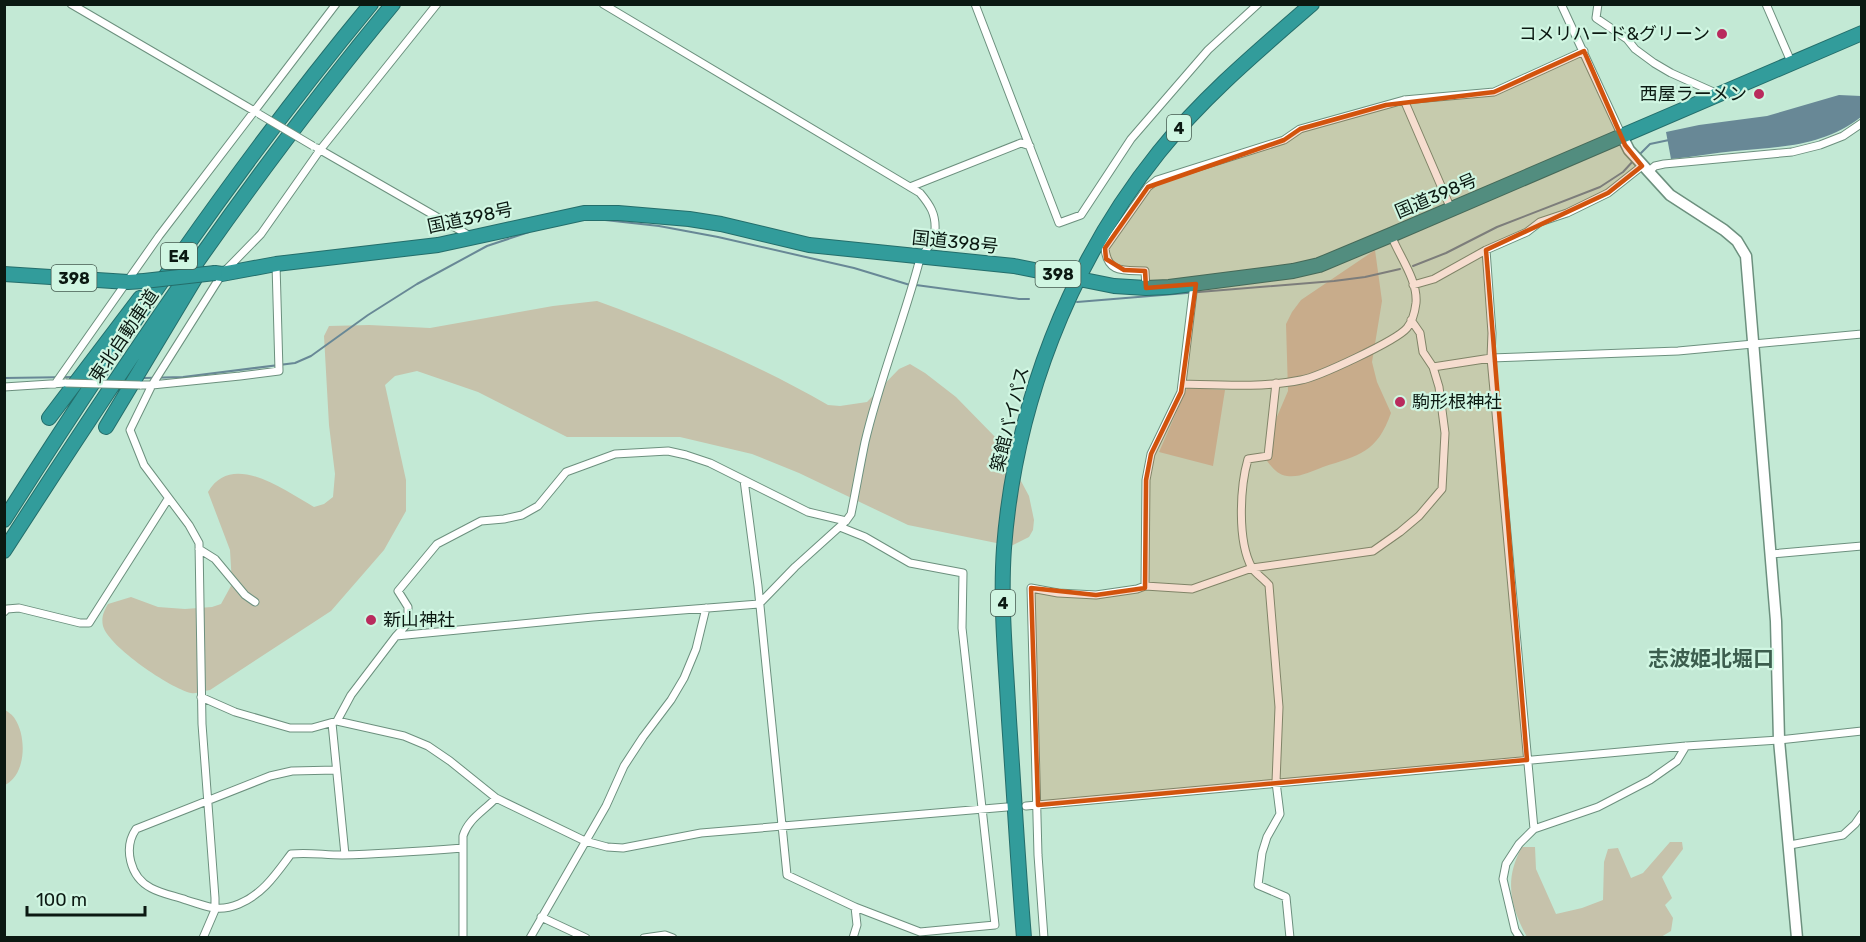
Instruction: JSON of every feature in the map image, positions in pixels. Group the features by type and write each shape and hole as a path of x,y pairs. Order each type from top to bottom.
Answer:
{"highway":[{"name":"東北自動車道","path":"4,520 69,419 213,207 371,4"},
{"name":"東北自動車道","path":"4,551 140,344 241,200 393,4"},
{"name":"築館バイパス","path":"1024,938 1005,650 1004,550 1016,460 1032,395 1053,334 1078,279 1111,219 1159,152 1215,91 1312,4"},
{"name":"国道398号","path":"4,274 128,282 438,245 470,236 584,213 618,213 721,224 809,245 1014,266 1114,286 1194,288 1293,272 1319,265 1862,33"},
{"path":"106,427 241,200"},
{"path":"49,418 176,251 213,207"}],"street":[{"path":"72,4 470,236"},
{"path":"55,384 159,236 256,112 336,4"},
{"path":"203,938 215,910 213,848 207,801 201,697 199,543 189,525 144,465 130,430 153,383 218,273 261,234 317,148 437,4"},
{"path":"396,636 759,604 851,514 866,441 920,256 932,244 935,219 932,206 920,193 603,4"},
{"path":"975,4 1059,223 1081,215 1131,139 1208,51 1258,4"},
{"path":"1561,4 1629,150 1670,195 1724,230 1737,242 1746,256 1776,621 1779,740 1797,938"},
{"path":"1598,4 1596,18 1627,39 1635,49 1671,73 1718,94"},
{"path":"1766,4 1792,64"},
{"path":"1146,288 1145,271 1113,267 1106,259 1105,248 1148,187 1157,180 1284,140 1300,129 1404,100 1494,92 1584,51"},
{"path":"1404,100 1451,209"},
{"path":"1413,285 1434,279 1486,250 1527,232 1540,222 1567,213 1608,193 1643,167 1811,148 1843,136 1862,123"},
{"path":"910,187 1021,142 1030,146"},
{"path":"1182,384 1276,383 1302,380 1400,335 1408,327 1416,301 1413,285 1391,235"},
{"path":"1486,250 1492,333 1491,358 1512,565 1534,829"},
{"path":"4,387 66,383 140,386 279,371 276,264"},
{"path":"1144,586 1146,480 1151,454 1181,392 1194,288"},
{"path":"1044,938 1038,855 1031,588 1058,593 1096,595 1144,586 1192,589 1252,568 1373,551 1400,532 1434,500 1442,489 1445,433 1439,387 1433,367 1423,352 1420,333 1411,320"},
{"path":"1433,367 1491,358 1678,351 1862,334"},
{"path":"1276,383 1268,456 1248,459 1244,473 1240,513 1246,549 1252,568 1269,585 1280,707 1276,782 1280,814 1267,837 1262,853 1258,885 1286,897 1290,938"},
{"path":"345,855 336,770 335,722 351,695 408,623 408,607 398,591 437,544 482,521 522,515 538,506 567,472 615,454 668,452 710,463 744,480 808,512 843,524 910,563 963,573 962,628 995,925 920,932 787,875 744,480"},
{"path":"4,612 7,609 19,608 88,623 168,499"},
{"path":"1771,555 1862,546"},
{"path":"198,549 215,559 245,595 255,602"},
{"path":"530,938 614,792 624,766 684,678 696,649 706,608"},
{"path":"201,697 235,712 290,728 312,728 335,722 404,736 428,746 496,798 585,841 607,848 623,848 701,832 1007,807"},
{"path":"1026,806 1862,731"},
{"path":"1520,938 1515,930 1503,879 1506,864 1519,844 1534,829 1598,807 1650,780 1677,761 1686,746"},
{"path":"336,770 292,771 270,776 136,829 130,838 129,850 132,865 137,875 152,889 215,910 237,905 253,897 268,884 291,854 306,852 345,855 463,848"},
{"path":"463,938 463,848 467,824 488,808 496,798"},
{"path":"1790,845 1840,837 1855,824 1862,814"},
{"path":"854,938 857,925 855,906"},
{"path":"541,917 586,938"},
{"path":"644,938 665,935 673,938"}],"highlighted area":[{"path":"1584,51 1625,145 1642,166 1608,193 1486,250 1527,760 1038,805 1031,588 1096,595 1145,588 1146,480 1151,454 1181,392 1196,284 1146,288 1145,271 1124,270 1106,259 1105,248 1148,187 1284,140 1300,129 1386,105 1494,92"}],"shaded area":[{"path":"1375,250 1382,301 1372,362 1377,382 1391,413 1386,426 1373,444 1357,455 1305,474 1283,475 1273,468 1263,456 1288,391 1286,324 1301,300"},
{"path":"597,301 715,348 828,405 840,406 867,402 899,369 910,364 956,397 1000,442 1029,496 1034,520 1033,530 1029,537 1011,546 908,525 799,473 752,454 680,437 567,437 478,392 417,371 395,376 385,385 406,480 406,511 384,550 331,611 210,690 196,693 181,690 141,666 116,645 108,635 102,620 108,604 131,597 158,607 185,609 221,604 232,584 230,550 208,492 218,480 231,474 244,474 259,478 314,507 324,504 333,497 335,474 329,425 324,336 329,326 430,328 553,306"},
{"path":"1187,388 1225,390 1213,466 1159,452"},
{"path":"4,709 15,719 23,745 21,764 17,773 5,785"},
{"path":"1670,842 1682,842 1683,849 1662,877 1672,898 1665,905 1673,918 1671,931 1661,937 1527,937 1521,926 1511,892 1513,870 1522,847 1535,847 1536,869 1556,914 1603,900 1604,862 1608,849 1618,848 1631,878 1643,873"}],"water":[{"path":"1839,95 1861,96 1861,117 1832,134 1785,146 1671,159 1666,132 1767,116"}],"waterway":[{"path":"1638,156 1650,144 1669,140"},
{"path":"1413,266 1446,253 1497,227 1600,187 1623,172 1634,160"},
{"path":"605,220 659,226 718,237 854,268 910,285"},
{"path":"144,378 183,377 295,363 311,356 368,315 417,284 487,246 529,232"},
{"path":"1077,302 1334,281 1400,269"},
{"path":"916,285 1029,299"},
{"path":"4,378 73,377"}],"place":[{"name":"コメリハード&グリーン","path":"1722,34"},
{"name":"西屋ラーメン","path":"1759,94"},
{"name":"駒形根神社","path":"1400,402"},
{"name":"新山神社","path":"371,620"}],"district":[{"name":"志波姫北堀口","path":"1711,659"}]}
